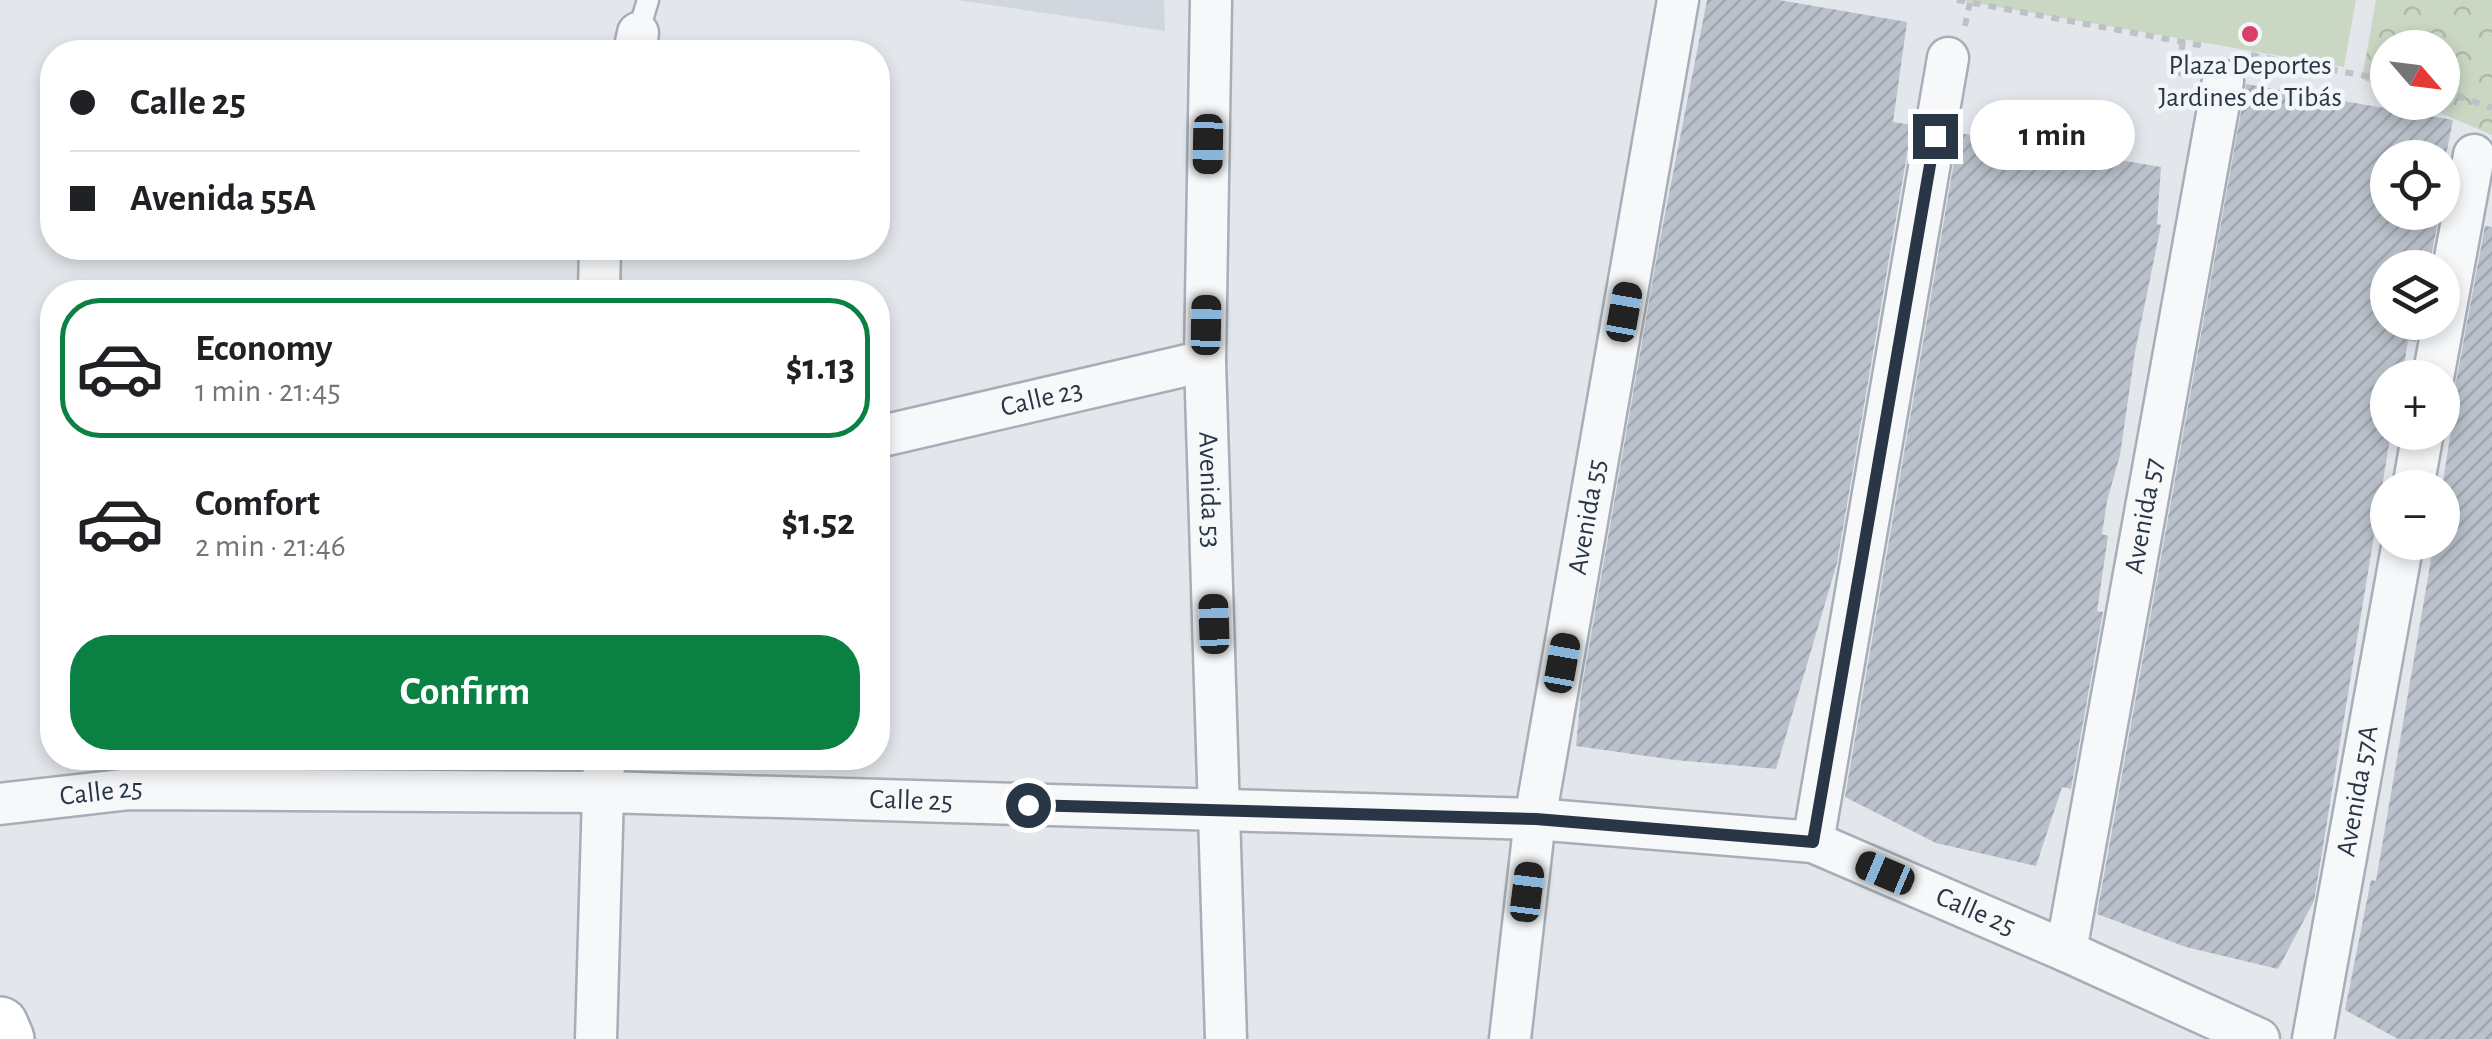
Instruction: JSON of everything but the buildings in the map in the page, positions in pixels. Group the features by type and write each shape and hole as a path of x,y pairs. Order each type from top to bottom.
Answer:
{"main road":[{"path":"0,1025 6,1039"}],"street":[{"name":"Avenida 53","path":"1211,0 1205,362 1226,1039"},
{"name":"Avenida 55","path":"1510,1039 1536,819 1678,0"},
{"path":"1813,842 1948,58"},
{"name":"Avenida 57","path":"2066,951 2228,61"},
{"path":"2437,360 2474,155"},
{"name":"Calle 23","path":"890,434 1205,362"},
{"name":"Avenida 57A","path":"2313,1039 2401,560"},
{"name":"Calle 25","path":"0,804 130,789 604,775 1220,811 1536,819 1813,842 2259,1039"},
{"path":"596,1039 604,775"}],"path":[{"path":"1957,0 2182,42 2228,61 2370,78"},
{"path":"2177,72 2182,42"},
{"path":"2460,96 2492,108"}],"shaded area":[{"path":"957,0 1164,0 1165,31"}],"green space":[{"name":"Plaza Deportes Jardines de Tibás","path":"1958,0 2356,0 2344,67"},
{"path":"2376,0 2492,0 2492,135 2457,120 2460,120 2460,30 2371,30"},
{"path":"2370,34 2370,83 2362,79"}],"place":[{"name":"Plaza Deportes Jardines de Tibás","path":"2250,34"}],"route":[{"path":"1028,805 1536,819 1813,842 1935,136"}]}
